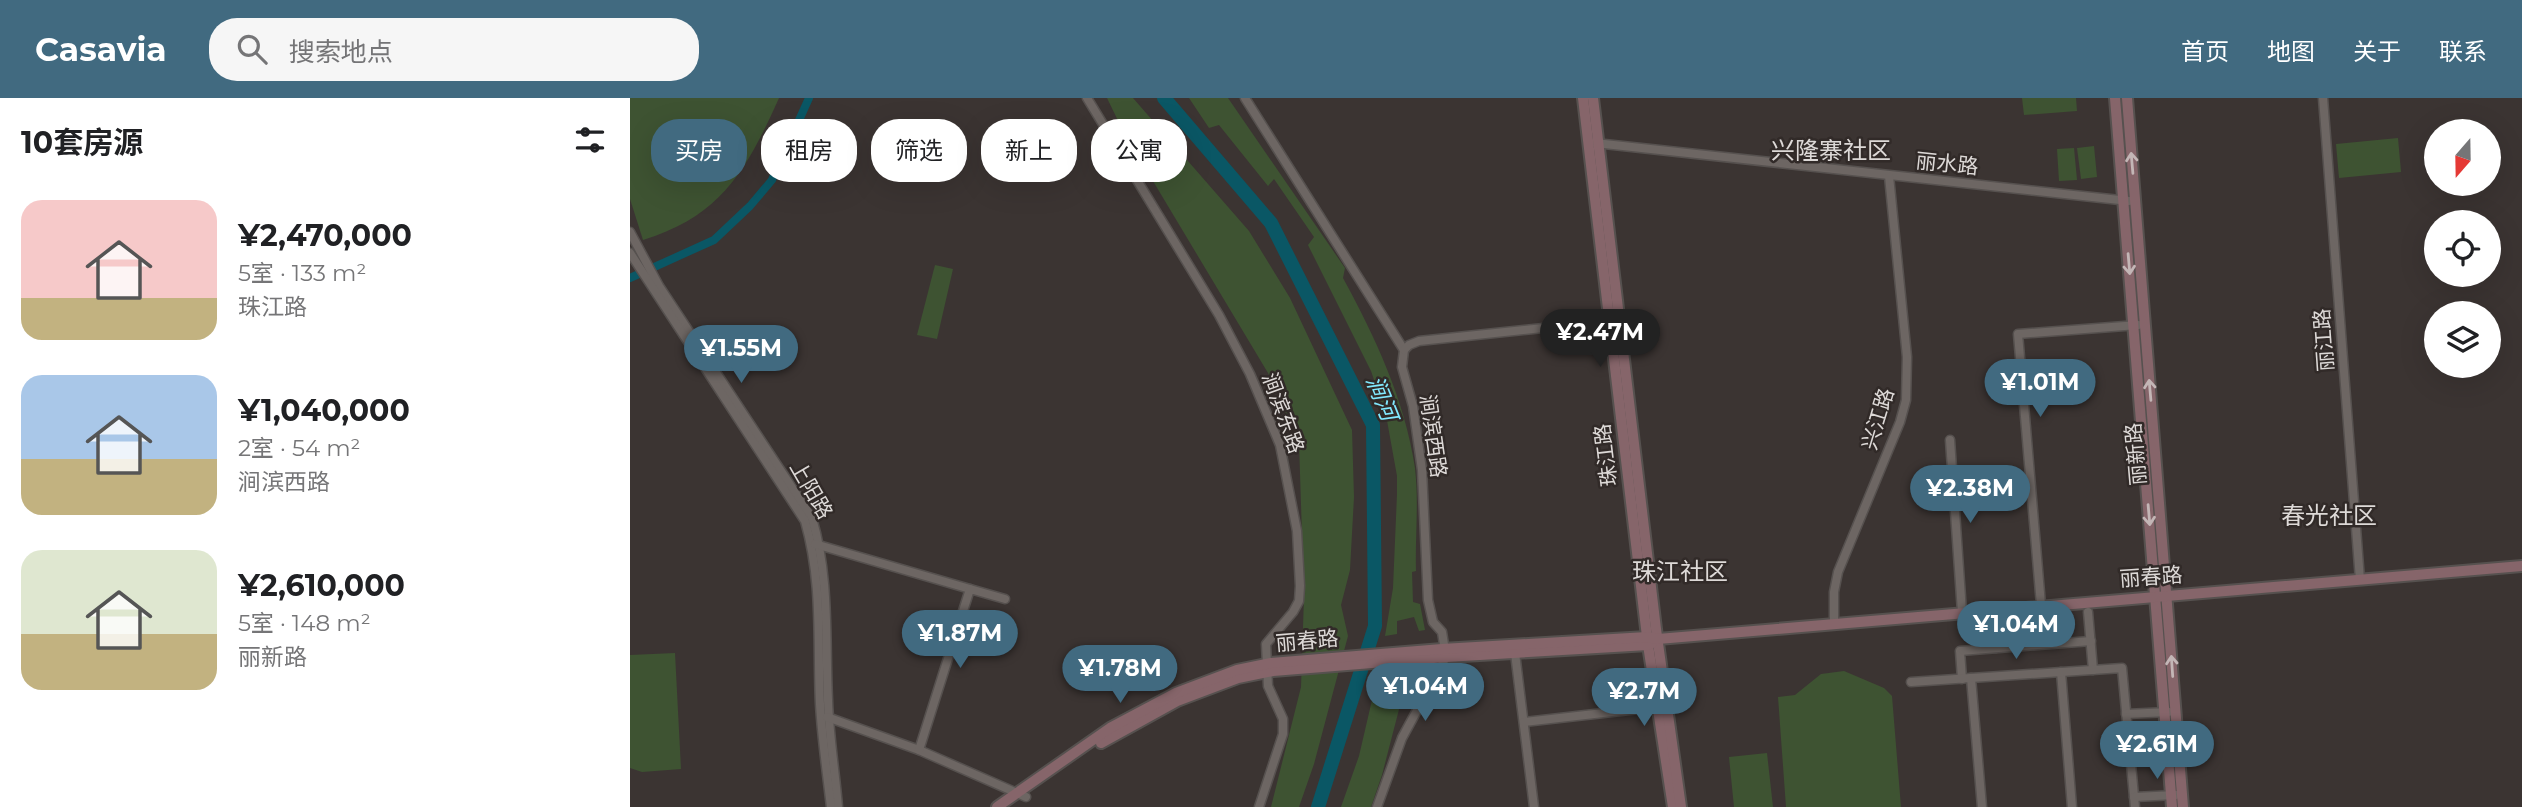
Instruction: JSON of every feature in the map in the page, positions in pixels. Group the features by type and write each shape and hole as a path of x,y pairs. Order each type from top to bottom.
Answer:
{"main road":[{"name":"珠江路","path":"1583,98 1593,143 1651,640 1656,707 1673,807"},
{"name":"珠江路","path":"1593,98 1593,143 1610,321 1651,640 1681,807"},
{"name":"丽新路","path":"2115,98 2129,201 2175,799 2183,807"},
{"name":"丽新路","path":"2127,98 2129,201"},
{"name":"丽春路","path":"1444,653 1515,653 1834,622 2522,566"},
{"name":"丽春路","path":"997,807 1022,795 1111,736 1177,701 1269,668 1444,653 1651,640"},
{"name":"丽春路","path":"1010,807 1022,795"}],"street":[{"name":"涧滨东路","path":"1087,98 1219,315 1250,374 1280,445 1297,531 1300,586 1299,601 1293,612 1266,645 1269,668"},
{"name":"涧滨西路","path":"1245,98 1404,350 1402,367 1413,406 1422,470 1427,600 1433,622 1442,632 1444,653"},
{"name":"丽江路","path":"2323,98 2360,580"},
{"name":"丽水路","path":"1593,143 2129,201"},
{"name":"兴江路","path":"1834,622 1834,592 1838,572 1900,422 1906,400 1907,357 1889,176"},
{"name":"上阳路","path":"630,232 655,287"},
{"name":"上阳路","path":"630,253 655,287 805,521 815,544 831,807"},
{"path":"1404,350 1419,341 1610,321"},
{"path":"2041,605 2018,334 2139,325"},
{"path":"1950,440 1962,612"},
{"path":"815,544 1005,599"},
{"path":"919,750 970,589"},
{"path":"1993,610 1996,648"},
{"path":"2088,612 2093,670"},
{"path":"1982,807 1966,678 1960,651 2091,640"},
{"path":"1377,807 1402,738 1444,653"},
{"path":"1515,653 1535,807"},
{"path":"1259,807 1283,734 1283,719 1268,686 1269,668"},
{"path":"1911,682 2123,668 2135,807"},
{"path":"2061,672 2072,807"},
{"path":"1524,722 1656,707"},
{"path":"2126,714 2170,712"},
{"path":"825,716 919,750 1022,795"},
{"name":"上阳路","path":"825,716 838,807"},
{"path":"2134,797 2175,799"}],"green space":[{"path":"630,98 779,98 769,119 761,119 761,135 747,161 747,119 651,119 651,182 733,182 693,218 643,240 630,199"},
{"path":"1107,98 1133,98 1151,119 1117,119"},
{"path":"1189,98 1228,98 1345,268 1343,278 1387,370 1410,443 1417,494 1416,571 1412,572 1413,602 1420,604 1425,630 1419,631 1414,617 1397,621 1397,634 1385,636 1393,588 1397,476 1386,415 1371,371 1308,245 1314,237 1274,179 1268,186 1219,125 1209,128"},
{"path":"2022,98 2076,98 2077,111 2024,115"},
{"path":"2398,138 2401,172 2339,178 2336,144"},
{"path":"2094,146 2097,177 2081,179 2077,148"},
{"path":"2074,148 2077,180 2059,181 2057,149"},
{"path":"1187,160 1249,231 1290,298 1352,430 1354,497 1350,570 1341,605 1348,636 1314,764 1299,807 1271,807 1301,687 1304,597 1299,442 1268,373 1154,182 1187,182"},
{"path":"935,265 953,269 937,339 917,335"},
{"path":"675,653 681,769 642,772 630,768 630,655"},
{"path":"1410,667 1371,807 1341,807 1359,756 1372,700 1374,695 1377,698 1380,687 1371,676 1373,668"},
{"path":"1844,671 1884,688 1892,696 1901,807 1786,807 1778,697 1795,695 1821,674"},
{"path":"1767,753 1773,807 1734,807 1729,757"}],"waterway":[{"path":"630,278 714,240 750,206 772,180 809,98"},
{"name":"涧河","path":"1164,98 1271,223 1373,425 1375,626 1318,807"}],"district":[{"name":"兴隆寨社区","path":"1831,151"},
{"name":"春光社区","path":"2329,516"},
{"name":"珠江社区","path":"1680,572"}]}
